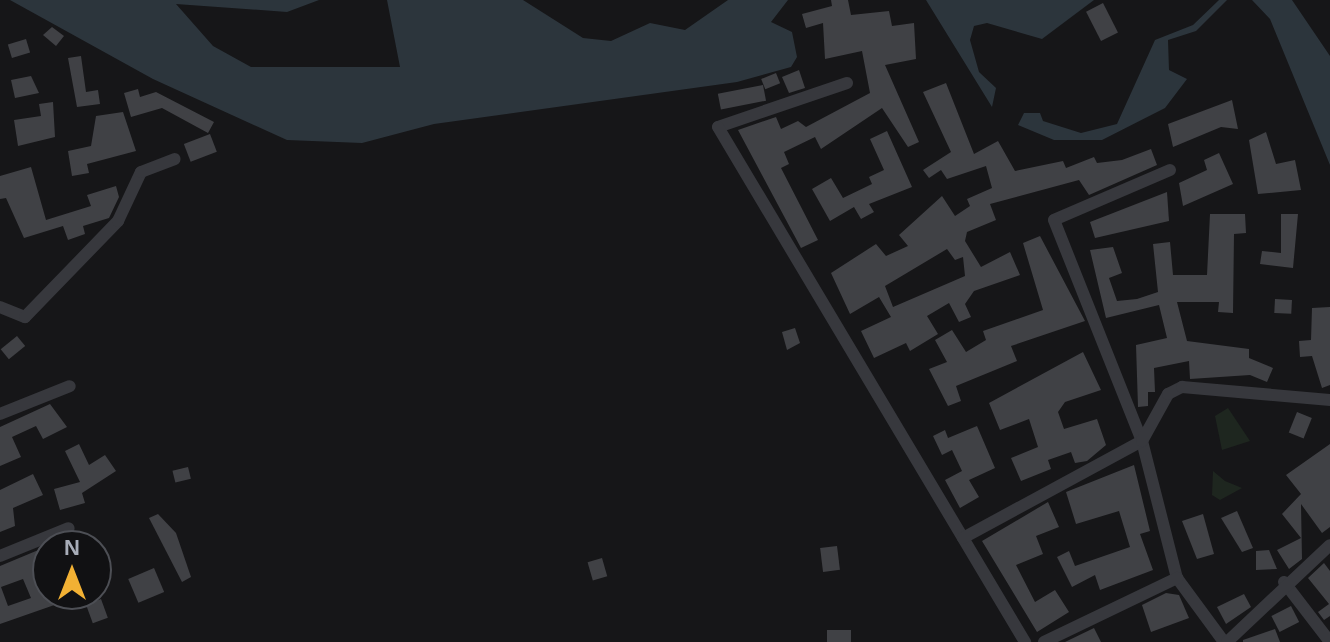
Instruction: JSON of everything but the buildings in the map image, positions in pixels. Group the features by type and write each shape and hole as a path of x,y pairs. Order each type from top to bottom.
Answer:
{"street":[{"path":"847,83 718,127 1025,642"},
{"path":"0,307 25,317 118,221 141,172 175,159"},
{"path":"1170,170 1054,220 1142,441 1177,578 1226,642 1284,582 1330,545"},
{"path":"0,414 70,386"},
{"path":"963,538 1142,441 1168,394 1182,387 1330,400"},
{"path":"0,556 69,528"},
{"path":"1044,642 1177,578"},
{"path":"1284,582 1330,642"}],"shaded area":[{"path":"10,0 319,0 287,12 176,4 213,46 251,67 400,67 387,0 523,0 583,38 611,41 650,23 685,30 728,0 788,0 771,22 792,32 797,57 791,67 737,82 434,124 362,143 287,140 153,79"},
{"path":"926,0 1094,0 1042,39 987,23 974,26 970,40 979,72 996,88 992,107"},
{"path":"1219,0 1227,0 1196,31 1168,40 1169,70 1187,79 1165,108 1102,140 1054,140 1018,125 1024,113 1040,113 1043,121 1081,133 1117,124 1155,40 1193,25"},
{"path":"1252,0 1292,0 1330,56 1330,165 1270,19"},
{"path":"1228,408 1250,441 1222,450 1215,416"},
{"path":"1213,471 1225,481 1242,488 1220,500 1212,495"}]}
